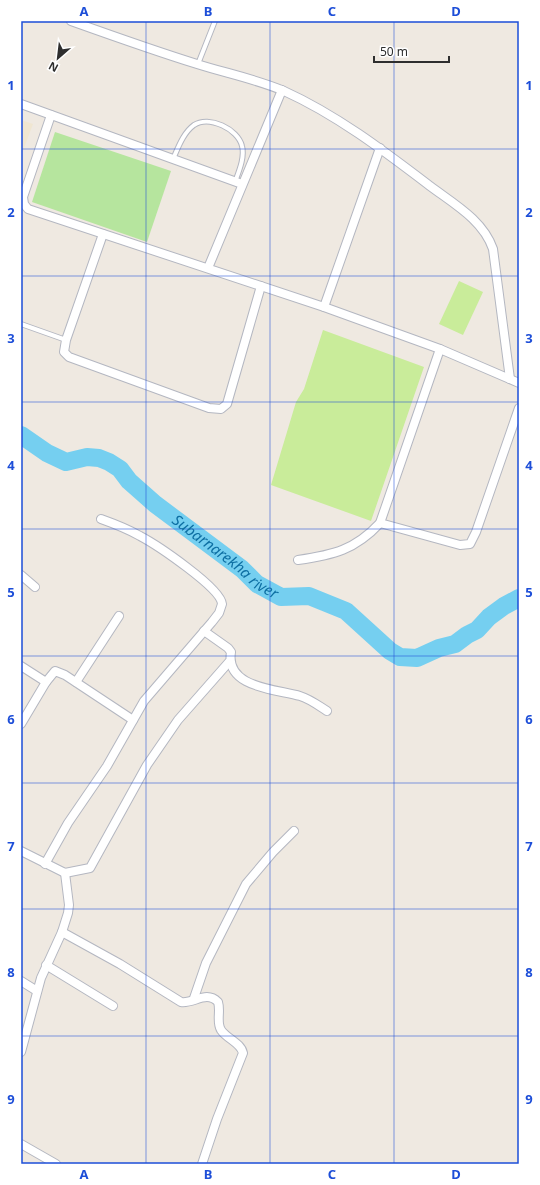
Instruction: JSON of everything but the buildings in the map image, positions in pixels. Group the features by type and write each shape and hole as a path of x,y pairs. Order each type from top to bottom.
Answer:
{"street":[{"path":"71,21 198,64 282,90 328,114 380,148 457,206 476,222 487,234 493,249 497,270 510,379"},
{"path":"208,268 238,183 282,90"},
{"path":"21,104 238,183"},
{"path":"51,115 25,190 22,206 324,307 440,349 519,383"},
{"path":"324,307 380,148"},
{"path":"103,234 66,340 64,352 69,357 209,408 221,409 227,404 232,391 261,286"},
{"path":"298,560 324,556 345,550 368,536 380,523 440,349"},
{"path":"380,523 460,545 470,544 519,408"},
{"path":"45,864 68,822 107,766 144,701 204,631 221,608 222,600 210,585 142,537 118,525 101,519"},
{"path":"21,575 36,586"},
{"path":"76,682 119,616"},
{"path":"21,851 45,864 68,873 92,866 147,765 178,720 229,662 231,652 228,648 204,631"},
{"path":"229,662 234,673 243,679 259,686 302,697 328,711"},
{"path":"21,666 46,682"},
{"path":"21,724 46,682 53,673 58,671 133,720"},
{"path":"194,998 206,963 246,884 272,852 294,831"},
{"path":"21,1052 37,991 46,966 62,932 69,905 68,873"},
{"path":"62,932 120,964 182,1002 186,1002 194,998 210,997 216,1000 220,1006 220,1028 229,1039 240,1047 243,1053 217,1119 202,1164"},
{"path":"46,966 113,1006"},
{"path":"21,981 37,991"},
{"path":"21,1144 56,1164"}],"lane":[{"path":"198,64 215,21"},
{"path":"173,159 185,136 194,126 202,122 218,124 235,134 242,145 242,158 238,183"},
{"path":"21,324 66,340"}],"shaded area":[{"path":"21,120 33,124 21,156"}],"green space":[{"path":"55,132 171,171 147,242 32,202"},
{"path":"459,281 483,292 463,335 439,324"},
{"path":"323,330 424,367 371,521 271,485 296,402 304,389"}],"waterway":[{"name":"Subarnarekha river","path":"21,435 47,453 66,462 87,457 99,458 109,462 120,469 129,481 155,504 242,569 257,584 281,597 309,596 346,611 390,651 400,657 417,658 439,648 455,644 477,630 489,617 504,606 519,598"}]}
